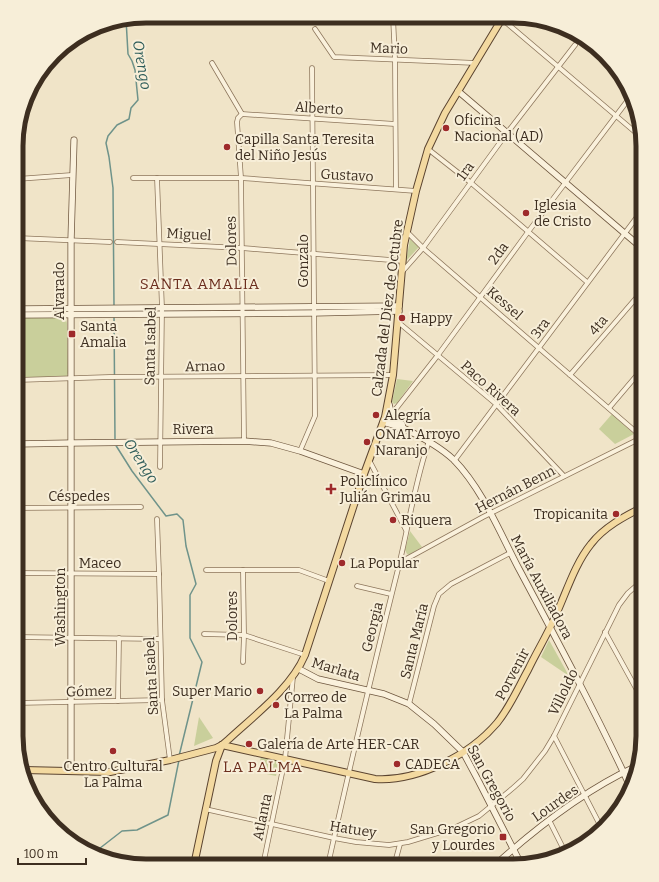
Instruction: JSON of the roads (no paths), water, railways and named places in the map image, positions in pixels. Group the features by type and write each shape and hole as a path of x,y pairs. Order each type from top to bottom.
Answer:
{"main road":[{"name":"Calzada del Diez de Octubre","path":"222,745 281,691 293,677 305,655 364,474 380,431 387,419 388,401 393,375 406,231 428,149 445,113 499,23"},
{"name":"Porvenir","path":"222,745 348,774 383,779 411,775 434,768 462,752 483,737 505,714 550,627 581,558 592,542 601,534 617,522 636,511"},
{"path":"28,770 110,772 185,756 222,745"},
{"path":"195,859 216,761 222,745"},
{"path":"203,751 212,753 215,756 216,761"}],"street":[{"path":"393,23 396,189"},
{"path":"508,23 635,133"},
{"name":"Mario","path":"316,29 334,57 476,63"},
{"name":"1ra","path":"402,272 423,248 507,132 575,45"},
{"path":"212,63 242,114"},
{"name":"Gonzalo","path":"300,451 315,416 312,68"},
{"path":"458,91 636,243"},
{"name":"2da","path":"387,419 438,355 528,232 627,102"},
{"name":"Alberto","path":"242,114 395,124"},
{"name":"Dolores","path":"242,114 238,118 237,122 241,178 244,441"},
{"name":"Alvarado","path":"72,442 71,240 74,140"},
{"path":"428,149 470,182 587,282"},
{"path":"23,179 72,175"},
{"name":"Gustavo","path":"133,178 241,178 416,191"},
{"name":"Santa Isabel","path":"156,178 162,311 160,467"},
{"name":"3ra","path":"454,461 636,218"},
{"name":"Kessel","path":"406,231 423,248 636,432"},
{"path":"23,238 110,242"},
{"name":"Miguel","path":"117,242 242,248 403,261"},
{"name":"4ta","path":"570,375 636,298"},
{"path":"23,314 399,308"},
{"path":"23,309 72,312"},
{"name":"Paco Rivera","path":"398,322 496,404 564,476"},
{"name":"Arnao","path":"23,380 110,377 393,375"},
{"path":"609,408 636,376"},
{"name":"María Auxiliadora","path":"387,419 402,425 403,428"},
{"name":"María Auxiliadora","path":"387,419 400,429 403,428 429,441 454,461 473,486 490,514 550,627 627,780"},
{"name":"Rivera","path":"23,444 244,441 271,443 300,451 364,474"},
{"name":"Georgia","path":"330,859 367,690 429,441"},
{"name":"Hernán Benn","path":"399,563 564,476 636,441"},
{"name":"Washington","path":"71,771 72,442"},
{"path":"369,460 406,530"},
{"name":"Céspedes","path":"23,508 72,506 142,507"},
{"name":"Santa Isabel","path":"157,519 162,700 172,759"},
{"name":"Santa María","path":"409,704 434,606 439,594 460,578 510,553"},
{"path":"206,570 299,570 329,581"},
{"name":"Dolores","path":"243,570 243,662"},
{"name":"Maceo","path":"23,573 159,574"},
{"path":"357,586 391,594"},
{"name":"Villoldo","path":"492,806 522,779 545,751 554,736 619,605 628,593 636,586"},
{"path":"606,632 636,688"},
{"path":"204,634 244,635 305,655"},
{"path":"23,637 160,639"},
{"path":"118,701 119,638"},
{"name":"Marlata","path":"298,669 318,679 367,690"},
{"name":"Atlanta","path":"264,859 285,759 293,677"},
{"name":"San Gregorio","path":"367,690 384,694 409,704 434,724 462,752 492,806 519,859"},
{"name":"Gómez","path":"23,703 162,700"},
{"path":"554,736 600,823"},
{"name":"Lourdes","path":"502,859 549,820 631,769"},
{"name":"Hatuey","path":"205,809 334,838 381,844 400,844 454,828 479,816 492,806"},
{"path":"549,820 563,848"},
{"path":"396,859 400,844"}],"waterway":[{"name":"Orengo","path":"114,306 113,188 106,143 108,136 117,125 129,119 131,108 138,100 135,70 128,54 126,25"},
{"name":"Orengo","path":"114,316 115,440"},
{"name":"Orengo","path":"115,444 132,471 166,516 177,514 183,520 186,546 196,584 190,595 190,638 202,662 179,756"},
{"name":"Orengo","path":"98,850 122,831 137,830 168,815 179,760"}],"place":[{"name":"Oficina Nacional (AD)","path":"446,128"},
{"name":"Capilla Santa Teresita del Niño Jesús","path":"227,147"},
{"name":"Iglesia de Cristo","path":"526,213"},
{"name":"Happy","path":"402,318"},
{"name":"Santa Amalia","path":"72,334"},
{"name":"Alegría","path":"376,415"},
{"name":"ONAT Arroyo Naranjo","path":"367,442"},
{"name":"Policlínico Julián Grimau","path":"331,489"},
{"name":"Tropicanita","path":"616,514"},
{"name":"Riquera","path":"393,520"},
{"name":"La Popular","path":"342,563"},
{"name":"Super Mario","path":"260,691"},
{"name":"Correo de La Palma","path":"276,705"},
{"name":"Galería de Arte HER-CAR","path":"249,744"},
{"name":"Centro Cultural La Palma","path":"113,751"},
{"name":"CADECA","path":"397,764"},
{"name":"San Gregorio y Lourdes","path":"503,837"}],"district":[{"name":"SANTA AMALIA","path":"200,284"},
{"name":"LA PALMA","path":"263,767"}]}
